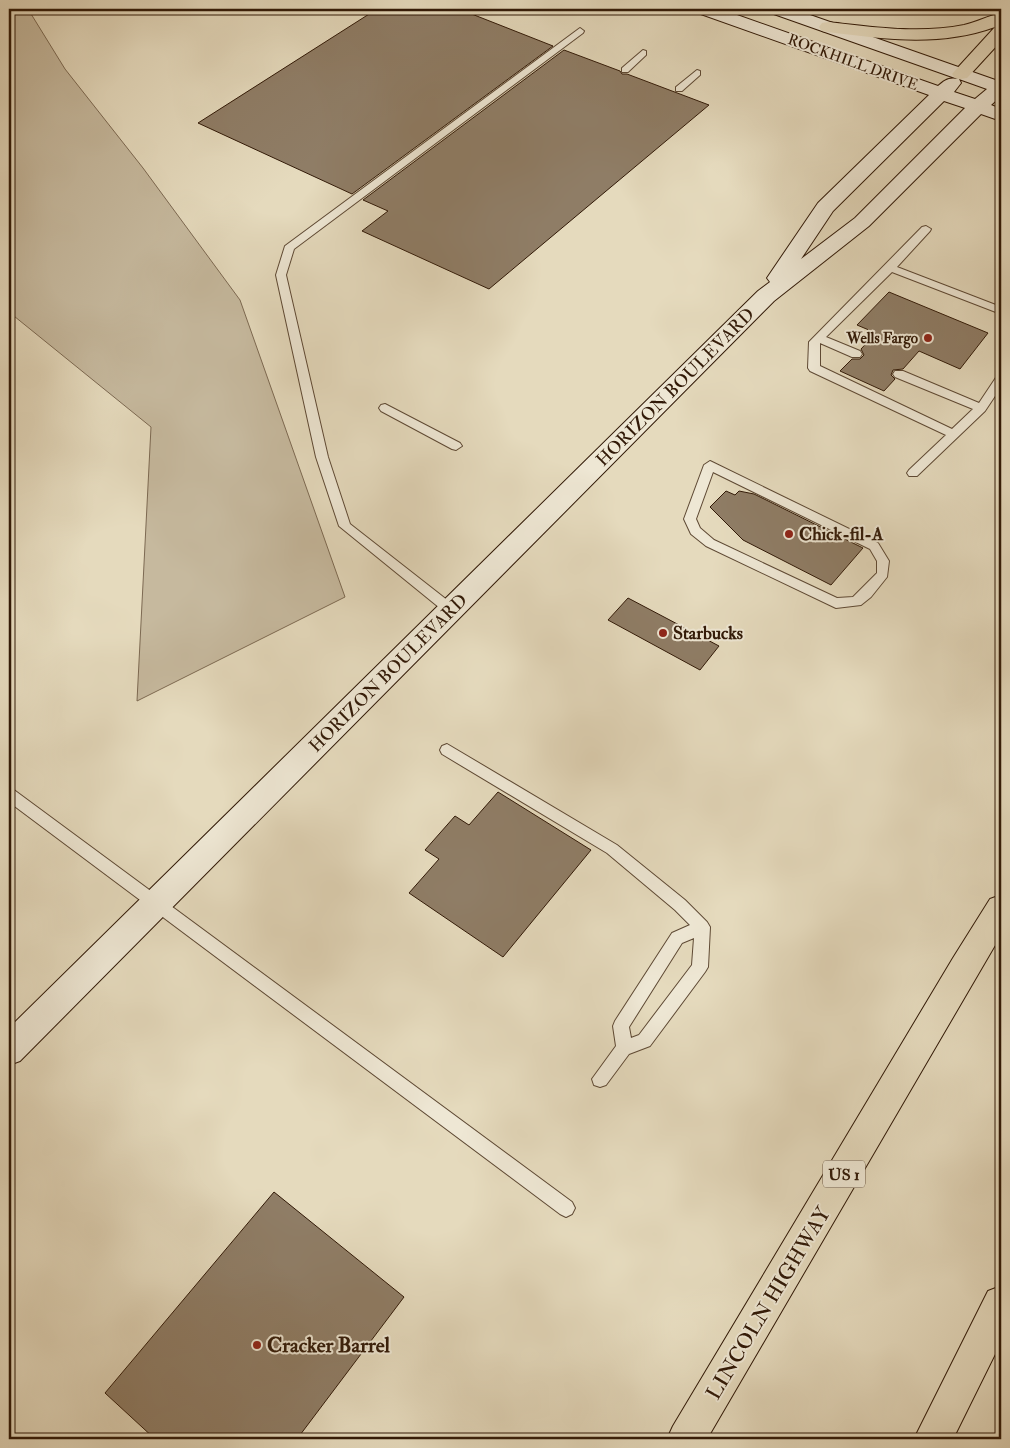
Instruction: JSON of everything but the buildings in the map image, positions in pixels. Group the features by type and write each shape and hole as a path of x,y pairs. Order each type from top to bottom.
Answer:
{"highway":[{"path":"828,27 892,34 935,35 961,31 1001,18"},
{"path":"962,74 1001,30"},
{"name":"LINCOLN HIGHWAY","path":"686,1439 806,1240 959,976 1001,908"},
{"path":"933,1439 1001,1304"},
{"path":"969,1369 1001,1330"}],"street":[{"name":"ROCKHILL DRIVE","path":"704,9 1001,115"},
{"name":"ROCKHILL DRIVE","path":"777,9 1001,87"},
{"name":"HORIZON BOULEVARD","path":"766,296 825,207 962,74"},
{"name":"HORIZON BOULEVARD","path":"9,1050 766,296 862,222 977,106 1001,87"}],"lane":[{"path":"450,610 345,526 322,457 281,275 289,248 580,31"},
{"path":"625,70 643,54"},
{"path":"679,90 697,73"},
{"path":"926,229 890,268 818,338 815,342 814,368 954,434"},
{"path":"890,268 1001,311"},
{"path":"818,338 856,354"},
{"path":"899,374 981,408"},
{"path":"913,474 981,408 1001,379"},
{"path":"384,408 456,446"},
{"path":"710,465 874,546 883,561 883,574 866,594 856,602 836,603 710,543 696,531 690,519 710,465"},
{"path":"447,750 612,849 680,905 702,926 700,968 644,1041 624,1048 600,1079"},
{"path":"9,794 566,1208"},
{"path":"624,1048 621,1026 663,958 676,938 702,926"}],"shaded area":[{"path":"9,9 28,9 65,69 143,168 240,300 345,597 137,701 151,427 9,312"}],"place":[{"name":"Wells Fargo","path":"928,338"},
{"name":"Chick-fil-A","path":"789,534"},
{"name":"Starbucks","path":"663,633"},
{"name":"Cracker Barrel","path":"257,1345"}]}
